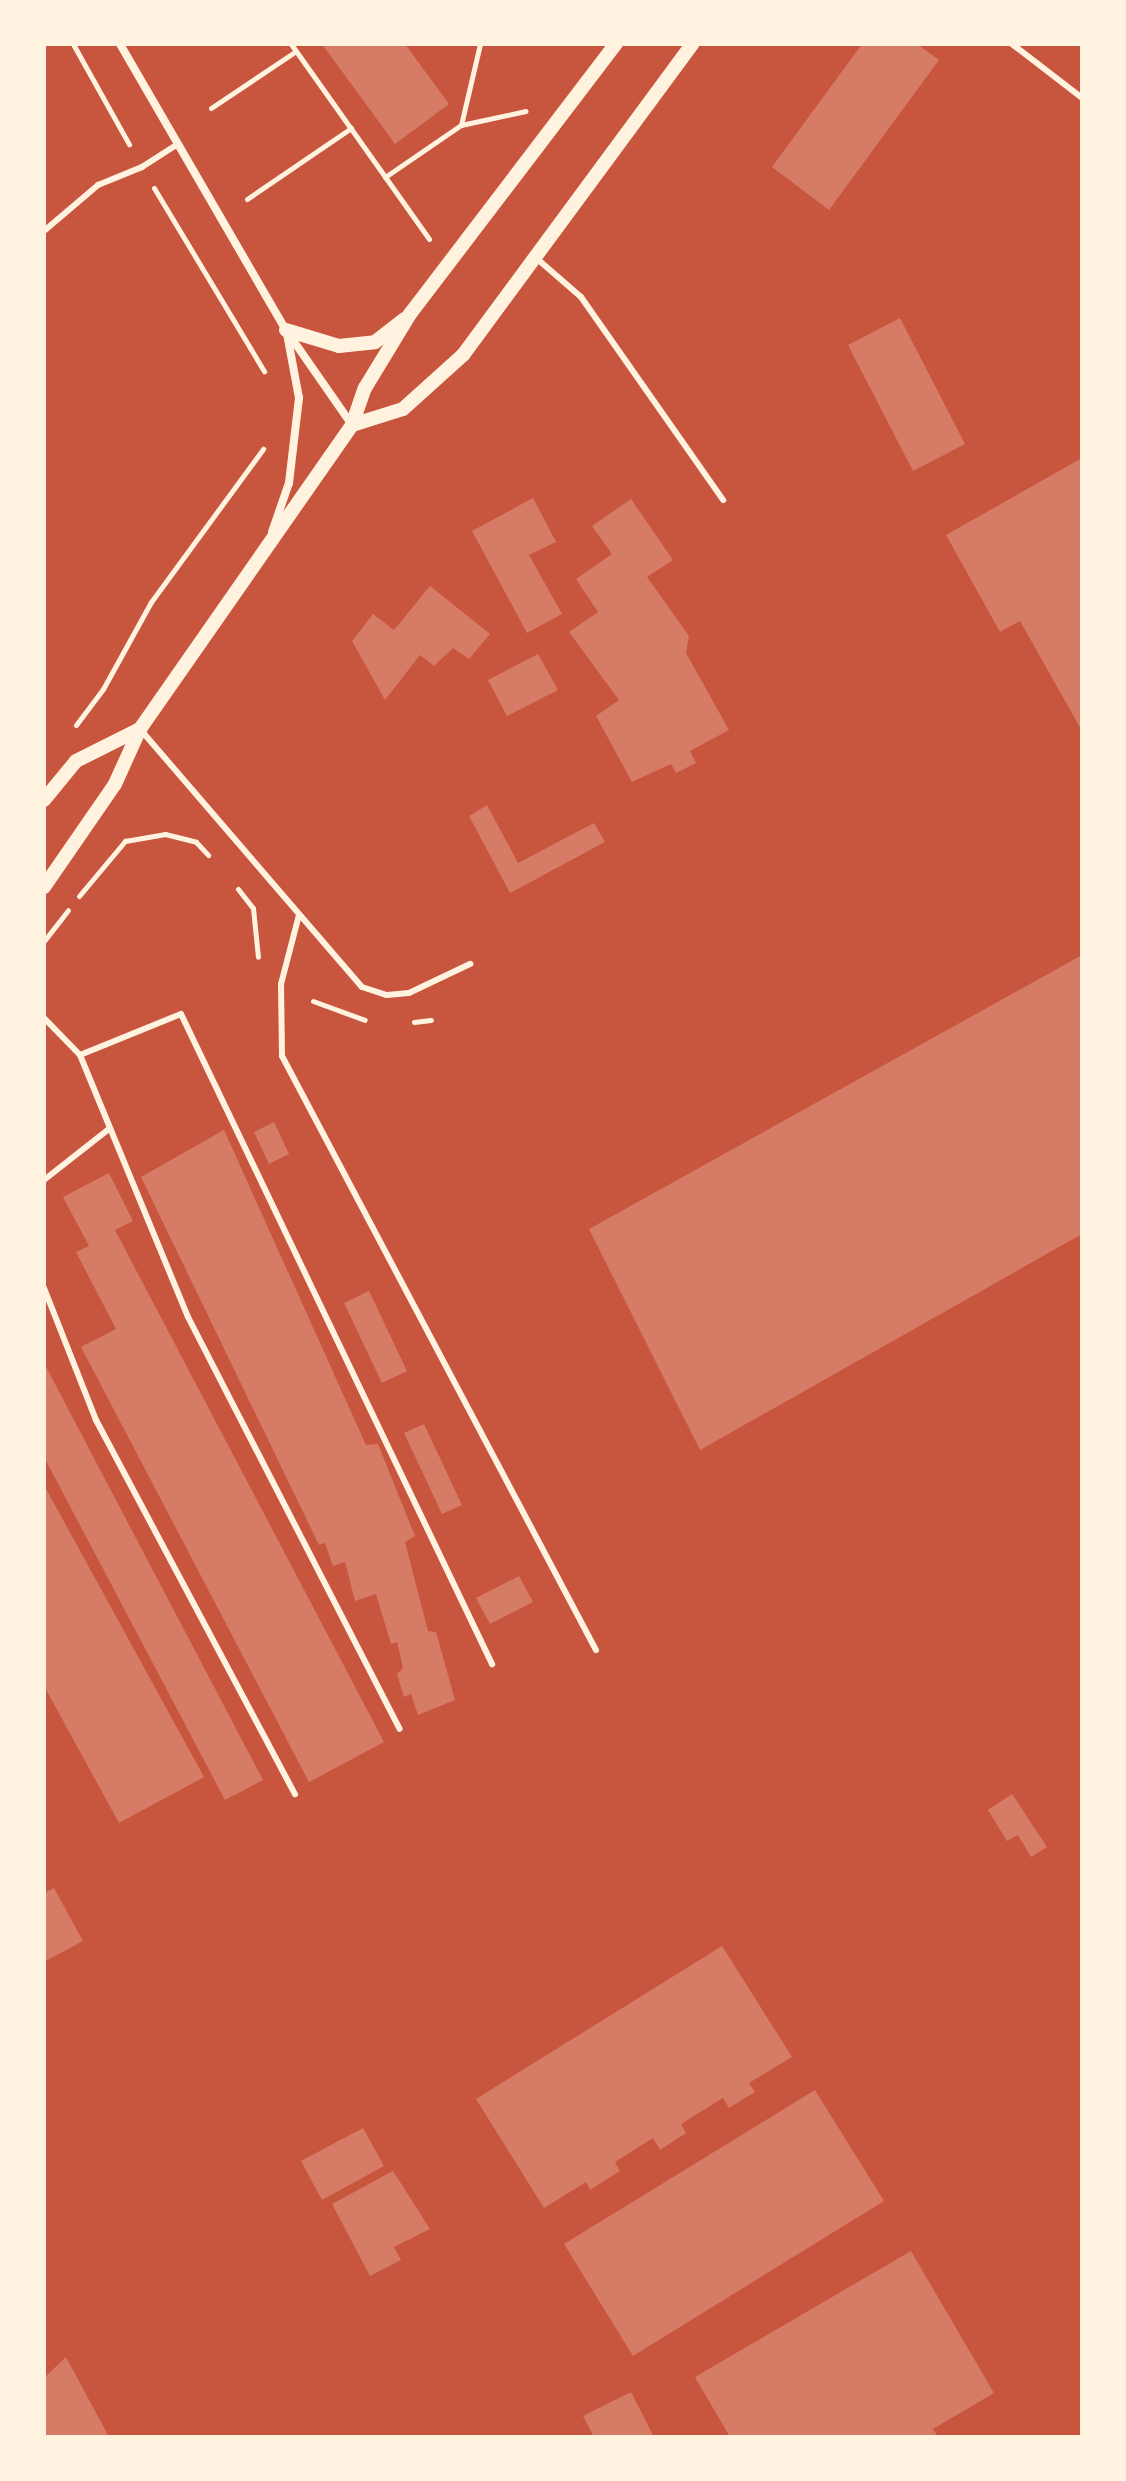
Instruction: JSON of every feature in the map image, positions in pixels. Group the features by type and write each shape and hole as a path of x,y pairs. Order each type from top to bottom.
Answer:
{"street":[{"path":"120,44 286,330 352,425"},
{"path":"44,887 115,784 140,729 352,425 365,388 410,314 616,44"},
{"path":"352,425 403,409 463,355 692,44"},
{"path":"286,330 339,346 375,342 410,314"},
{"path":"269,540 289,483 299,398 286,330"},
{"path":"44,800 76,761 140,729"}],"lane":[{"path":"1012,44 1082,98"},
{"path":"44,231 98,185 142,167 178,144"},
{"path":"535,257 581,297 723,500"},
{"path":"140,729 362,987 387,995 409,993 470,964"},
{"path":"299,915 281,984 282,1056 596,1650"},
{"path":"80,1055 181,1014 492,1664"},
{"path":"44,1018 80,1055 188,1317 400,1729"},
{"path":"44,1180 110,1128"},
{"path":"44,1288 96,1420 295,1794"}],"path":[{"path":"73,44 142,167 270,380"},
{"path":"291,44 430,241"},
{"path":"461,125 480,44"},
{"path":"211,108 296,51"},
{"path":"385,177 461,125 527,111"},
{"path":"247,199 351,128"},
{"path":"69,733 103,689 151,602 268,441"},
{"path":"44,941 125,841 165,834 196,842 214,861"},
{"path":"233,883 253,908 259,929 257,968"}],"building":[{"path":"322,44 405,44 449,104 395,144"},
{"path":"862,44 917,44 939,60 829,210 772,167"},
{"path":"900,318 965,444 913,471 848,345"},
{"path":"1082,458 1082,731 1020,621 1000,632 946,535"},
{"path":"533,498 556,542 529,555 562,614 527,633 472,531"},
{"path":"631,499 673,560 647,577 689,636 686,653 729,730 690,751 696,763 676,773 671,764 632,782 596,716 619,700 569,632 598,612 576,579 612,554 592,526"},
{"path":"430,586 490,634 469,659 453,648 434,666 420,655 385,700 352,641 373,614 394,630"},
{"path":"538,654 558,690 507,716 488,680"},
{"path":"487,805 518,863 594,823 605,842 510,893 469,816"},
{"path":"1082,955 1082,1234 700,1450 589,1229"},
{"path":"274,1122 289,1154 269,1164 254,1132"},
{"path":"224,1130 366,1445 378,1444 415,1536 405,1542 428,1631 436,1632 455,1700 418,1715 411,1694 404,1697 397,1674 403,1668 397,1642 391,1644 376,1594 355,1601 345,1562 333,1566 325,1543 319,1545 141,1177"},
{"path":"109,1173 133,1221 115,1230 384,1742 309,1782 81,1347 116,1329 76,1252 89,1246 63,1197"},
{"path":"369,1291 407,1371 382,1383 344,1303"},
{"path":"44,1363 263,1780 225,1800 44,1457"},
{"path":"424,1424 462,1505 442,1514 404,1433"},
{"path":"44,1485 204,1777 119,1823 44,1686"},
{"path":"519,1576 533,1602 490,1624 476,1598"},
{"path":"1012,1794 1047,1847 1031,1857 1018,1835 1007,1841 988,1810"},
{"path":"54,1888 83,1941 44,1962 44,1893"},
{"path":"722,1946 792,2057 749,2083 755,2092 729,2108 723,2098 681,2124 686,2133 660,2150 653,2138 615,2162 620,2171 590,2190 586,2182 544,2208 476,2099"},
{"path":"815,2090 884,2201 633,2356 564,2244"},
{"path":"363,2128 384,2166 322,2200 301,2161"},
{"path":"393,2171 430,2229 394,2247 401,2260 370,2276 332,2204"},
{"path":"911,2251 994,2393 933,2429 938,2437 730,2437 695,2377"},
{"path":"66,2357 109,2437 44,2437 44,2378"},
{"path":"631,2392 654,2437 594,2437 583,2416"}]}
